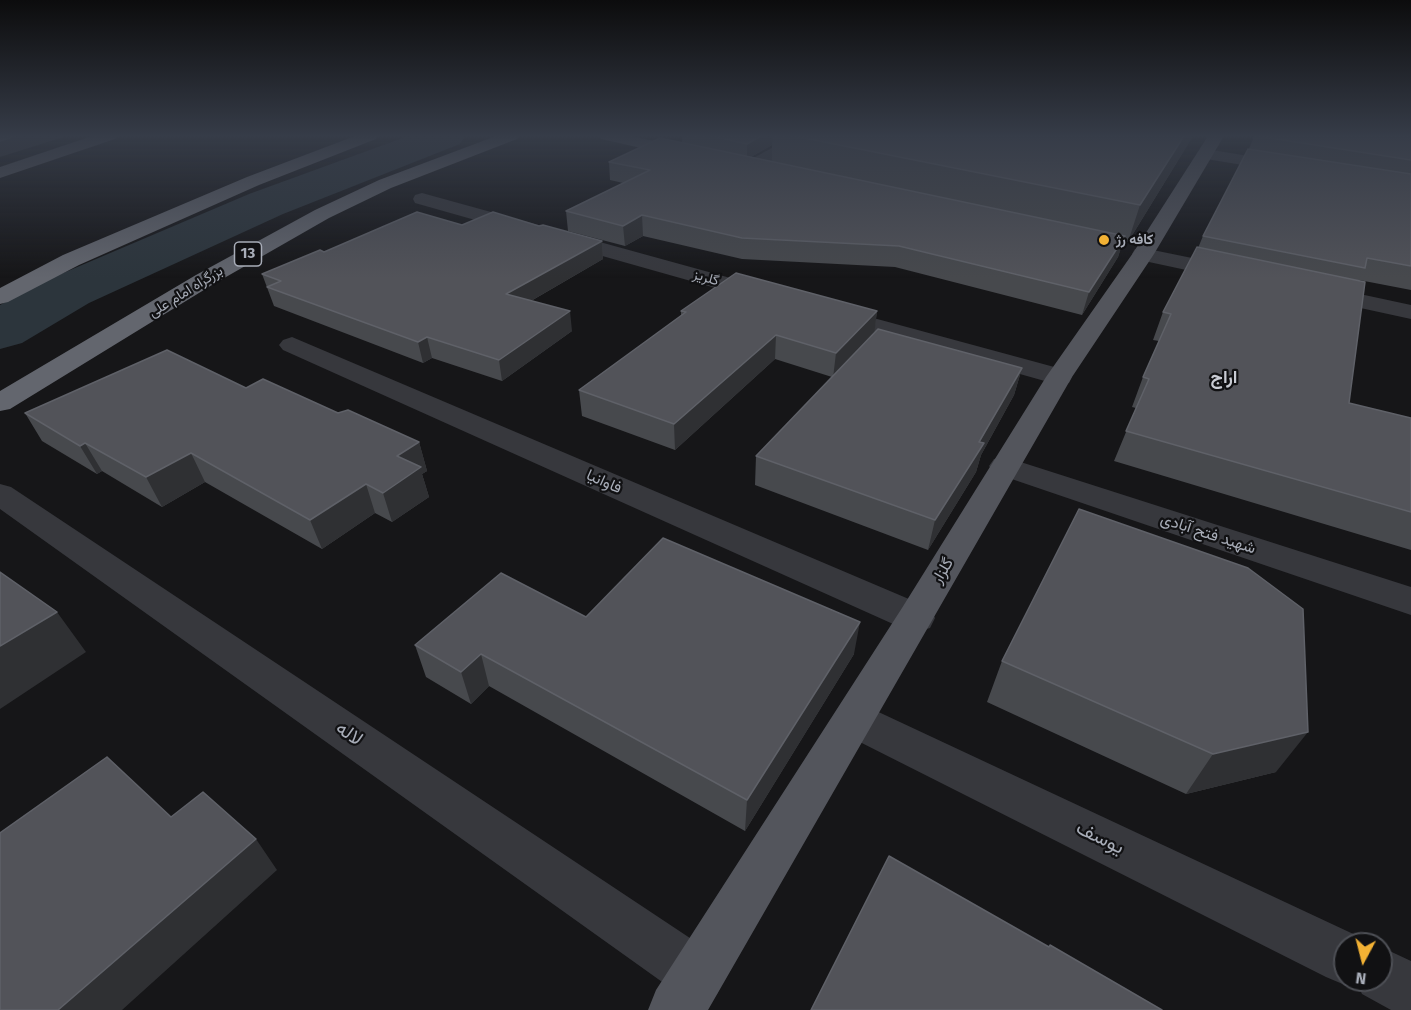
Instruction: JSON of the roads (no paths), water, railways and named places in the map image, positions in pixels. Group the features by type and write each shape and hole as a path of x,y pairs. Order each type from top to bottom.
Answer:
{"highway":[{"path":"0,297 71,260 248,183"},
{"name":"بزرگراه امام علی","path":"0,403 145,317 204,279 322,214 387,183"}],"main road":[{"name":"گلزار","path":"687,993 916,618 1132,252 1183,183"}],"street":[{"name":"گلریز","path":"422,199 786,301"},
{"path":"1132,252 1248,277"},
{"path":"1295,286 1411,312"},
{"path":"809,307 1059,377"},
{"name":"فاوانیا","path":"292,345 916,618"},
{"name":"شهید فتح آبادی","path":"1005,466 1411,601"},
{"name":"لاله","path":"0,494 687,993"},
{"name":"یوسف","path":"855,719 1333,952"},
{"path":"1393,981 1411,990"}],"waterway":[{"path":"0,330 69,291 266,204 321,183"}],"place":[{"name":"کافه رژ","path":"1104,240"}],"district":[{"name":"اراج","path":"1224,378"}]}
